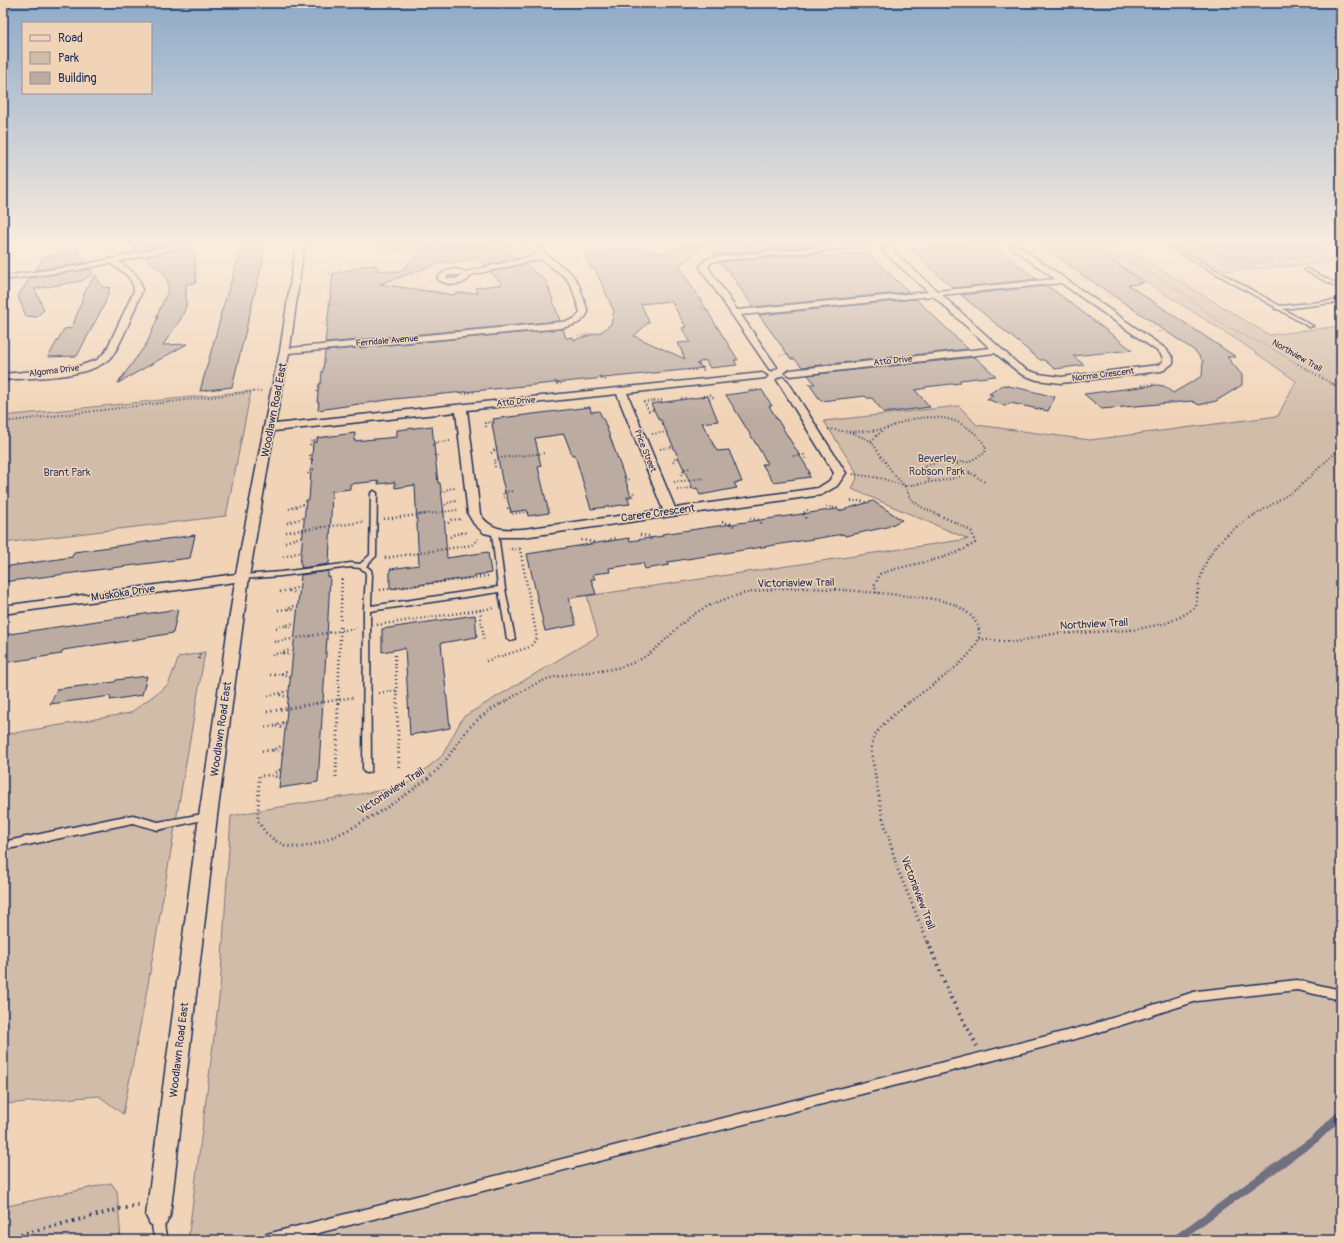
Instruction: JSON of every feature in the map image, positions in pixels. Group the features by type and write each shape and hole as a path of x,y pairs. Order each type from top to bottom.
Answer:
{"street":[{"name":"Algoma Drive","path":"3,377 76,370 96,364 105,358 110,352 132,303"},
{"name":"Woodlawn Road East","path":"159,1207 208,816 242,577 271,428 275,396 285,351 292,303"},
{"name":"Ferndale Avenue","path":"285,351 561,325 578,320 584,315 581,303"},
{"path":"728,303 772,368"},
{"path":"735,313 834,303"},
{"name":"Norma Crescent","path":"945,303 996,350 1024,372 1037,377 1054,380 1159,368 1168,363 1168,358 1162,351 1093,303"},
{"name":"Atto Drive","path":"786,377 996,350"},
{"path":"786,377 772,381 761,374 762,371 772,368 785,370 786,377 813,431 840,473"},
{"name":"Atto Drive","path":"271,428 762,376"},
{"name":"Price Street","path":"621,392 670,511"},
{"path":"461,408 474,514 479,524 495,533"},
{"name":"Carere Crescent","path":"495,533 523,532 822,491 833,485 838,479 840,473"},
{"name":"Muskoka Drive","path":"3,610 242,577"}],"lane":[{"path":"1268,303 1310,326"},
{"path":"1277,308 1323,303"},
{"path":"362,566 373,556 374,492"},
{"path":"495,533 502,589 511,639"},
{"path":"242,577 281,574 343,566 362,566 368,570 367,770"},
{"path":"368,609 502,589"},
{"path":"3,846 133,819 158,826 208,816"},
{"path":"267,1240 1090,1030 1197,996 1297,985 1341,994"},
{"path":"159,1207 159,1234 163,1240"}],"path":[{"path":"328,303 328,305 340,304"},
{"name":"Northview Trail","path":"1196,303 1220,323 1276,351 1341,389"},
{"path":"700,309 712,311"},
{"path":"322,325 326,322"},
{"path":"578,336 594,333"},
{"path":"778,355 788,354"},
{"path":"688,370 697,370"},
{"path":"600,376 602,379 609,381"},
{"path":"555,381 557,384 564,384"},
{"path":"1332,384 1341,382"},
{"path":"1142,385 1156,384"},
{"path":"749,390 759,390"},
{"path":"3,422 261,391"},
{"path":"461,392 461,394 474,392"},
{"path":"703,396 711,395 714,399"},
{"path":"681,400 680,398 688,398"},
{"path":"653,410 649,410 644,402 664,400"},
{"path":"813,431 831,429 850,432 884,429 912,419 926,417 948,420 968,426 975,430 983,440 986,447 985,453 972,461 956,464"},
{"path":"486,427 485,423 492,422"},
{"path":"871,441 884,429"},
{"path":"850,432 871,441 895,476 905,486 910,498 921,507 959,524 972,532 975,543 962,552 896,568 880,574 875,584 876,593"},
{"path":"310,445 310,441 315,441"},
{"path":"432,445 439,442 450,441"},
{"name":"Northview Trail","path":"979,639 1012,642 1048,635 1101,634 1150,627 1179,618 1196,607 1198,590 1205,562 1226,535 1242,522 1298,489 1341,446"},
{"path":"491,453 497,448"},
{"path":"495,467 494,462 499,458 546,453"},
{"path":"310,455 310,460 314,460"},
{"path":"434,455 437,455 439,458"},
{"path":"793,456 804,455 806,459"},
{"path":"673,462 674,459 681,457"},
{"path":"931,482 924,475 924,466 939,461 956,464 985,482"},
{"path":"681,475 685,469 690,468"},
{"path":"308,474 314,469"},
{"path":"840,473 880,478 905,486 952,479 971,472"},
{"path":"625,477 628,478 630,482"},
{"path":"659,484 705,478"},
{"path":"444,488 456,488"},
{"path":"444,492 448,489"},
{"path":"504,498 503,492 513,491"},
{"path":"632,496 634,494 633,492"},
{"path":"445,500 450,502"},
{"path":"445,505 450,502 457,501"},
{"path":"851,501 861,501 867,503"},
{"path":"298,508 304,504"},
{"path":"826,507 837,508 840,511"},
{"path":"507,508 510,508 512,514 525,512"},
{"path":"289,509 303,509"},
{"path":"806,519 803,513 809,509"},
{"path":"287,523 303,518"},
{"path":"750,518 759,520 762,525"},
{"path":"447,519 460,519"},
{"path":"448,523 452,520"},
{"path":"297,521 301,523"},
{"path":"722,522 732,524 735,528"},
{"path":"449,533 455,534 469,532"},
{"path":"450,537 455,534"},
{"path":"640,535 648,536 651,540"},
{"path":"285,542 301,537"},
{"path":"378,561 385,559 385,557 472,545 480,537"},
{"path":"609,541 608,540 618,538"},
{"path":"295,540 300,542"},
{"path":"581,540 594,542 595,545"},
{"path":"486,661 530,647 537,638 520,549 508,550 508,542"},
{"path":"283,557 300,552"},
{"path":"294,555 298,557"},
{"path":"336,777 343,566"},
{"path":"368,592 500,574"},
{"path":"280,592 297,588"},
{"name":"Victoriaview Trail","path":"271,775 259,776 258,820 260,827 268,836 279,843 302,847 320,842 388,806 430,777 442,767 470,727 477,720 511,698 557,676 612,670 626,667 639,661 692,616 715,603 738,596 768,591 815,590 876,593 929,598 962,608 971,614 979,627 979,639 963,661 920,694 876,732 872,740 871,750 882,815 898,870 951,998 983,1058"},
{"path":"289,591 296,593"},
{"path":"288,609 296,605"},
{"path":"274,642 367,626 505,606"},
{"path":"278,610 295,610"},
{"path":"480,610 484,639"},
{"path":"276,628 294,623"},
{"path":"286,626 294,628"},
{"path":"272,655 291,650"},
{"path":"199,659 200,652"},
{"path":"283,653 290,655"},
{"path":"395,655 399,767"},
{"path":"281,674 290,670"},
{"path":"270,675 281,674 290,676"},
{"path":"268,696 279,694 288,690"},
{"path":"266,712 397,690"},
{"path":"279,694 287,697"},
{"path":"265,727 276,726 285,722"},
{"path":"276,726 284,728"},
{"path":"262,751 273,750 282,746"},
{"path":"273,750 282,753"},
{"path":"271,775 280,770"},
{"path":"271,775 280,778"},
{"path":"3,1239 159,1207"}],"green space":[{"name":"Beverley Robson Park","path":"1179,303 1216,303 1269,335 1341,326 1341,1240 188,1240 220,990 231,816 403,787 442,756 463,717 598,636 587,596 968,539 852,489 857,478 855,470 824,421 959,406 977,425 1090,440 1278,416 1296,381 1242,343"},
{"name":"Brant Park","path":"251,391 226,516 3,543 3,416"},
{"path":"205,652 147,990 123,1114 99,1096 3,1104 3,735 130,713 168,685 179,657"},
{"path":"111,1183 117,1191 121,1240 3,1240 3,1207"}],"building":[{"path":"21,303 41,303 44,310 36,317 26,316"},
{"path":"81,303 105,303 77,356 48,357 64,329 72,328"},
{"path":"163,303 186,303 182,317 163,345 187,344 118,383 147,343 158,317 156,318"},
{"path":"224,303 252,303 232,387 200,391 221,316"},
{"path":"330,303 554,303 560,321 325,343"},
{"path":"610,303 651,303 641,304 649,322 634,336 685,359 678,343 690,342 682,328 686,327 672,303 702,303 738,360 734,360 737,365 710,368 705,360 696,364 704,368 394,399 318,410 319,402 317,402 319,384 321,383 325,351 563,329 566,338 573,337 574,340 601,332 611,324 614,311"},
{"path":"750,303 795,303 753,307"},
{"path":"877,303 920,303 968,349 802,367 795,359 791,359 759,315"},
{"path":"971,303 1071,303 1132,350 1073,356 1084,365 1055,369 1044,360 1040,360"},
{"path":"1124,303 1155,303 1236,357 1227,357 1242,375 1242,385 1216,401 1199,405 1192,401 1102,409 1084,394 1157,385 1164,386 1173,393 1202,376 1203,361 1195,351"},
{"path":"975,357 996,376 960,380 960,383 925,387 926,388 915,390 930,407 884,413 872,398 867,398 865,396 821,401 809,384 815,384 808,375"},
{"path":"1003,385 1055,397 1048,411 1010,403 1005,406 987,399 993,395 989,394"},
{"path":"762,390 772,406 769,406 810,473 808,473 810,477 773,482 762,464 767,464 764,457 726,395"},
{"path":"708,396 718,421 702,423 717,451 729,450 742,482 734,483 737,488 700,495 697,488 693,489 661,420 659,420 651,404"},
{"path":"590,407 591,412 599,411 605,423 628,487 631,497 627,497 630,504 591,509 575,455 572,455 564,434 535,438 541,466 538,467 549,513 528,516 527,510 511,512 502,480 492,424 494,423 493,419"},
{"path":"432,426 438,483 440,483 444,513 447,558 488,552 491,573 475,575 475,577 390,589 390,569 419,565 415,485 395,488 395,482 378,484 379,481 350,484 350,489 332,491 329,564 301,568 302,565 300,565 306,500 309,500 313,442 317,442 317,438 355,433 354,441 397,437 397,430"},
{"path":"873,501 902,520 887,527 845,536 844,534 668,562 669,565 645,569 643,563 609,568 610,572 593,574 595,579 591,579 596,594 569,598 576,625 545,631 527,554 629,538 630,541 663,536 662,534 837,509 839,511"},
{"path":"195,535 190,558 3,582 3,567 72,557 74,552"},
{"path":"328,571 328,577 330,577 318,782 279,788 301,575"},
{"path":"178,609 173,633 63,650 61,654 3,663 3,635"},
{"path":"475,615 477,637 441,643 450,728 410,735 405,648 382,652 382,629"},
{"path":"147,676 142,695 110,700 111,696 50,704 57,689 115,682 116,680"}],"waterway":[{"path":"1175,1240 1315,1139 1341,1114"}]}
